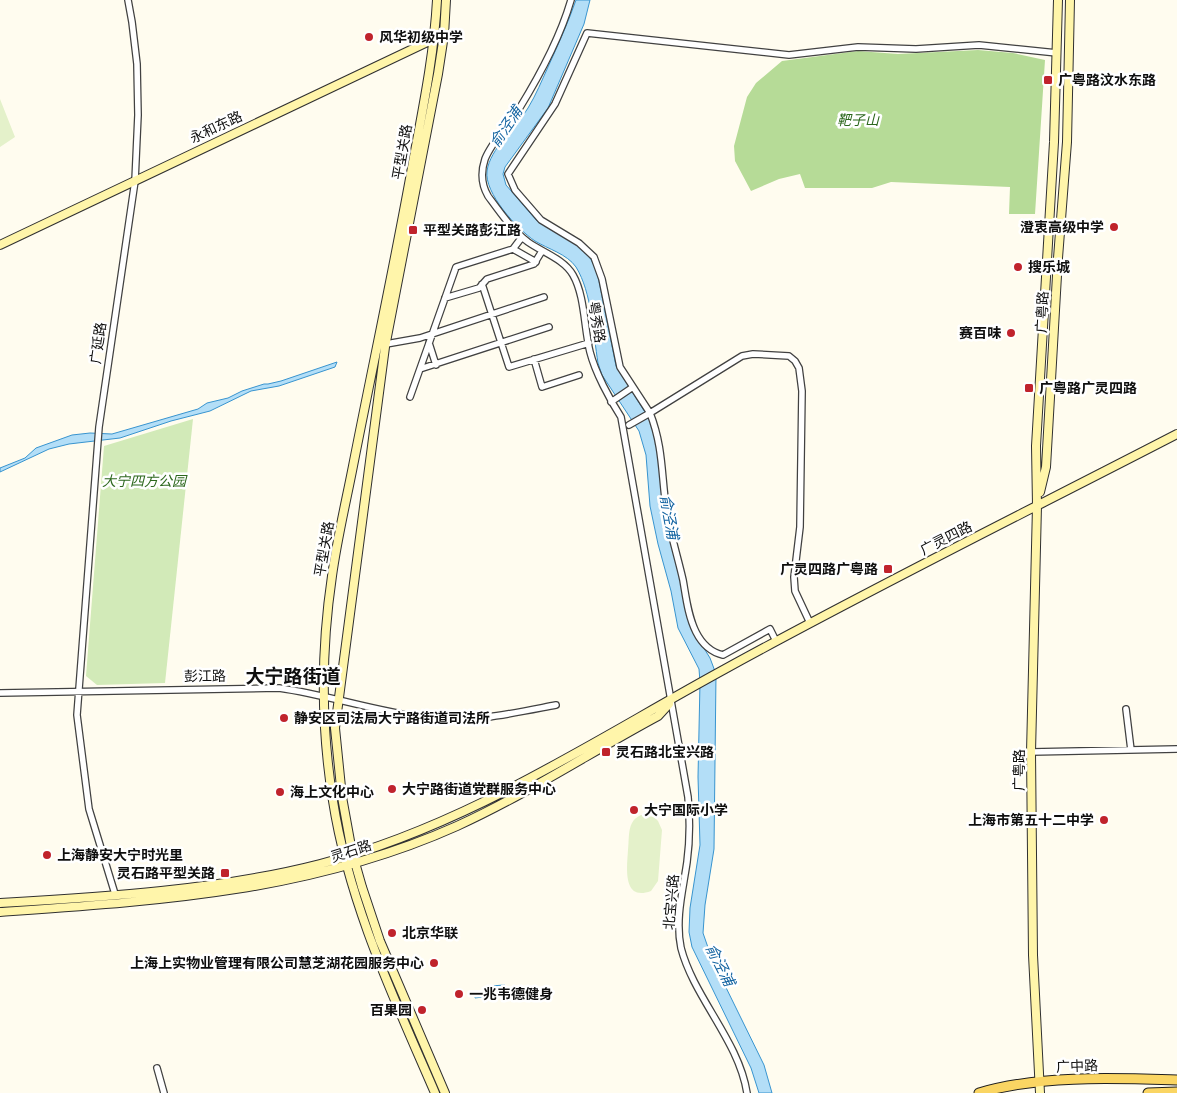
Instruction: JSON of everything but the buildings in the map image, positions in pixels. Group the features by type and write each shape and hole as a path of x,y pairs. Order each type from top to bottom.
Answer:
{"main road":[{"name":"平型关路","path":"435,1093 367,929 347,866 333,802 328,766 324,658 332,575 376,348 402,226 434,38 437,0"},
{"name":"平型关路","path":"445,1093 380,941 353,854 342,797 335,728 386,344 438,74 444,35 446,0"},
{"name":"广粤路","path":"1040,1093 1033,955 1031,752 1037,506 1036,446 1054,142 1058,0"},
{"name":"广粤路","path":"1037,506 1046,467 1058,258 1067,142 1070,0"},
{"name":"永和东路","path":"0,245 434,38 444,35"},
{"name":"广灵四路","path":"684,691 810,623 1177,434"},
{"name":"灵石路","path":"0,903 214,884 269,875 345,857 425,829 488,800 672,700 684,691"},
{"name":"灵石路","path":"0,912 220,893 320,874 347,866 414,843 491,810 658,716 672,700"},
{"name":"广中路","path":"979,1093 1038,1081 1177,1080"},
{"path":"1148,1093 1177,1092"}],"street":[{"name":"广延路","path":"115,894 89,809 77,715 99,427 135,181 138,115 137,64 128,0"},
{"name":"粤秀路","path":"572,0 563,25 544,64 518,110 486,156 482,170 483,183 489,196 522,237 564,264 574,277 579,292 590,354 611,402 620,417 672,700"},
{"path":"776,642 770,629 723,655 716,654 705,646 695,631 667,514 657,431 649,413 620,367 602,279 594,258 580,243 541,220 515,190 508,174 555,104 587,33 789,55 858,47 916,49 979,44 1057,53"},
{"path":"410,397 456,267 513,249 522,237"},
{"path":"513,249 536,262"},
{"path":"445,298 479,288 487,279 534,264 542,251"},
{"path":"482,284 509,366 588,343"},
{"path":"386,344 420,338 544,297"},
{"path":"420,370 549,327"},
{"path":"429,343 436,365"},
{"path":"629,425 742,356 753,354 789,356 796,361 802,391 800,527 794,577 795,591 810,623"},
{"path":"534,359 542,387 579,376"},
{"path":"611,402 633,387"},
{"name":"彭江路","path":"0,693 258,688 298,691 338,701 429,718 458,719 489,718 556,705"},
{"name":"北宝兴路","path":"672,700 686,781 689,813 687,860 679,917 681,946 691,973 737,1060 744,1078 746,1093"},
{"path":"1126,709 1132,750"},
{"path":"1031,752 1177,749"},
{"path":"157,1068 164,1093"}],"green space":[{"name":"靶子山","path":"978,50 1013,53 1045,60 1035,214 1009,214 1010,187 891,182 872,188 805,188 800,174 779,179 751,191 735,161 734,146 747,97 756,83 782,61 858,51 898,54"},
{"path":"0,99 15,137 0,147"},
{"name":"大宁四方公园","path":"193,419 165,683 97,685 86,676 104,446"},
{"path":"641,815 654,817 662,830 658,881 651,891 642,893 635,892 631,887 627,873 630,829 634,820"}],"water":[{"name":"俞泾浦","path":"576,0 590,0 584,24 548,108 505,167 503,174 506,185 537,221 578,245 590,258 596,269 599,281 616,366 653,425 660,472 697,637 710,658 716,674 714,849 705,905 703,933 712,959 764,1065 772,1093 759,1093 751,1068 692,947 689,932 690,908 700,845 698,777 699,669 678,628 650,506 646,455 639,431 602,375 598,363 589,301 576,267 568,259 535,241 519,228 496,200 487,180 489,163 498,146 534,98"},
{"path":"337,362 335,367 279,386 251,391 210,411 171,421 120,438 69,444 49,449 0,472 0,468 25,458 36,448 72,435 90,433 112,434 198,409 207,403 228,398 242,391 281,381"},
{"path":"505,985 506,994 475,998 475,995 490,986"}],"place":[{"name":"风华初级中学","path":"369,37"},
{"name":"广粤路汶水东路","path":"1048,80"},
{"name":"澄衷高级中学","path":"1114,227"},
{"name":"平型关路彭江路","path":"413,230"},
{"name":"搜乐城","path":"1018,267"},
{"name":"赛百味","path":"1011,333"},
{"name":"广粤路广灵四路","path":"1029,388"},
{"name":"广灵四路广粤路","path":"888,569"},
{"name":"静安区司法局大宁路街道司法所","path":"284,718"},
{"name":"灵石路北宝兴路","path":"606,752"},
{"name":"大宁路街道党群服务中心","path":"392,789"},
{"name":"海上文化中心","path":"280,792"},
{"name":"大宁国际小学","path":"634,810"},
{"name":"上海市第五十二中学","path":"1104,820"},
{"name":"上海静安大宁时光里","path":"47,855"},
{"name":"灵石路平型关路","path":"225,873"},
{"name":"北京华联","path":"392,933"},
{"name":"上海上实物业管理有限公司慧芝湖花园服务中心","path":"434,963"},
{"name":"一兆韦德健身","path":"459,994"},
{"name":"百果园","path":"422,1010"}],"district":[{"name":"大宁路街道","path":"293,676"}]}
